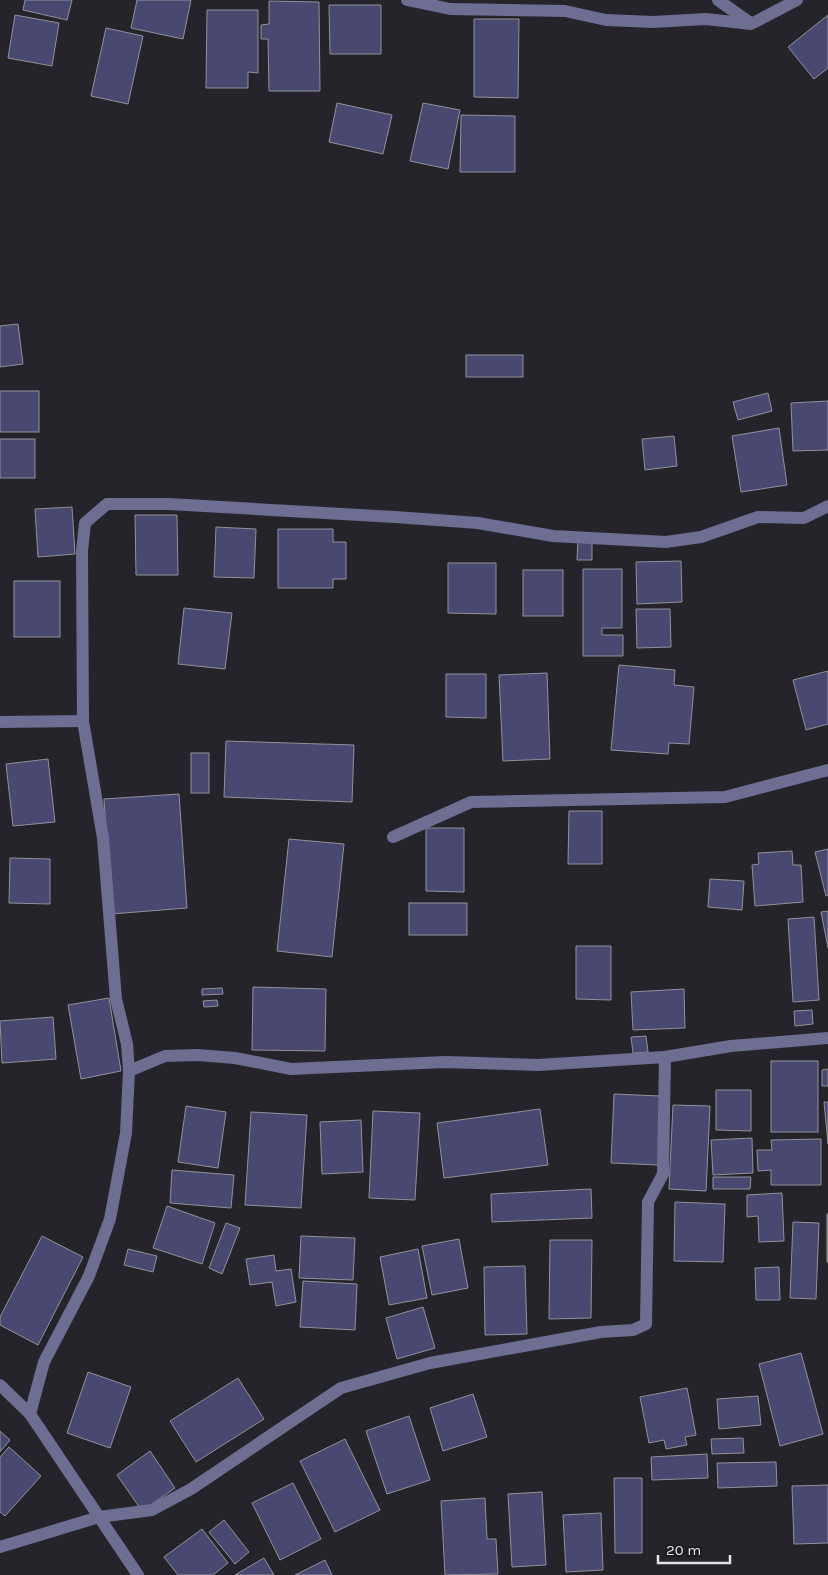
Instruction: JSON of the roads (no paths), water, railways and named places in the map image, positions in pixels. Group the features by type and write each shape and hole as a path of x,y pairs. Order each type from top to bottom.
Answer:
{"street":[{"path":"407,0 450,9 565,11 606,20 653,22 706,19 751,24 797,0"},
{"path":"718,0 751,24"},
{"path":"30,1414 44,1362 88,1276 110,1220 126,1133 129,1071 127,1044 116,1000 103,838 83,721 82,551 85,523 107,504 169,504 395,517 478,524 553,536 666,542 701,537 758,517 804,518 828,506"},
{"path":"0,722 83,721"},
{"path":"393,837 471,802 725,797 828,770"},
{"path":"129,1071 165,1056 198,1055 234,1058 291,1069 444,1062 538,1065 665,1057 731,1046 828,1038"},
{"path":"0,1548 99,1517 152,1510 191,1490 341,1388 430,1363 601,1332 634,1330 646,1324 648,1202 664,1174 665,1057"},
{"path":"0,1385 30,1414 138,1575"}]}
